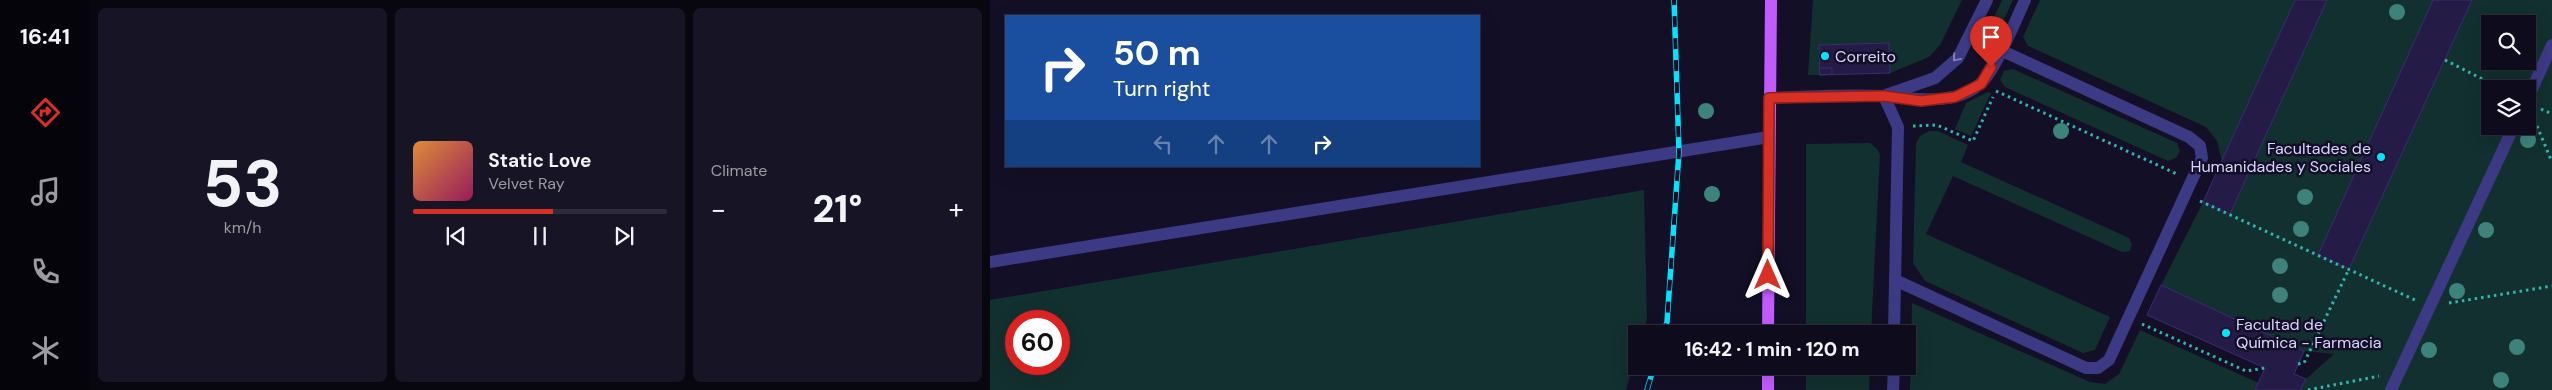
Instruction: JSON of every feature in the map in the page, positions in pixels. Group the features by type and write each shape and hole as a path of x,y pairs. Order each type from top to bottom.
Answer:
{"main road":[{"path":"1768,325 1768,137 1771,0"},
{"path":"1768,375 1768,390"}],"street":[{"path":"1884,96 1935,78 1958,58 1988,0"},
{"path":"1769,98 1884,96 1921,101 1955,97 1981,84 2002,50 2025,0"},
{"path":"1895,280 2086,368 2098,368 2109,360 2202,158 2200,146 2189,137 1970,36"},
{"path":"2536,80 2552,45"},
{"path":"1884,96 1898,127 1894,325"},
{"path":"2391,390 2510,135"},
{"path":"990,262 1768,137"},
{"path":"1893,390 1894,375"}],"path":[{"path":"2445,60 2484,80"},
{"path":"1981,84 2191,180"},
{"path":"1898,127 1937,125 1973,141 1995,91"},
{"path":"2536,124 2552,162"},
{"path":"2185,194 2430,307 2552,286"},
{"path":"2298,364 2304,363 2349,269"},
{"path":"2128,318 2246,371 2265,368"},
{"path":"2308,390 2400,372"}],"green space":[{"path":"1813,0 1962,0 1940,45 1929,57 1890,73 1889,43 1819,45 1820,75 1808,75"},
{"path":"2002,0 2013,0 2000,28 1996,31 1992,29 1991,24"},
{"path":"2040,0 2295,0 2222,161 2217,141 2206,127 2028,46 2023,37"},
{"path":"2327,0 2434,0 2318,255 2349,269 2472,0 2552,0 2552,390 2300,390 2306,379 2334,354 2304,351 2161,285 2203,202 2230,214"},
{"path":"2013,69 2177,143 2180,151 2176,158 2168,161 2005,87 2000,80 2004,71"},
{"path":"1988,92 1991,93 1971,136 1955,129 1966,103"},
{"path":"1929,131 1938,131 1968,145 1961,162 2129,238 2132,244 2130,251 2122,252 1953,176 1926,234 2110,317 2095,350 2083,353 1925,281 1913,263 1916,143 1920,136"},
{"path":"1870,143 1880,154 1871,325 1806,325 1806,144"},
{"path":"1644,190 1647,319 1645,325 1628,325 1628,375 1630,375 1626,390 990,390 990,300"},
{"path":"1912,303 2090,382 2105,384 2119,374 2140,330 2259,383 2255,390 1910,390 1910,375 1916,375 1916,325 1911,325"},
{"path":"1806,375 1870,375 1869,390 1806,390"}],"building":[{"name":"Facultades de Humanidades y Sociales","path":"2295,0 2327,0 2230,214 2203,202"},
{"name":"Facultades de Humanidades y Sociales","path":"2433,0 2472,0 2349,269 2318,255"},
{"path":"1889,43 1890,73 1820,75 1819,45"},
{"path":"1819,68 1832,68 1832,74 1820,75"},
{"name":"Facultad de Química - Farmacia","path":"2161,285 2304,351 2294,374 2306,379 2300,390 2255,390 2265,368 2147,315"}],"railway":[{"path":"1666,325 1679,152 1674,0"},
{"path":"1647,390 1651,375"}],"place":[{"name":"Correito","path":"1825,56"},
{"name":"Facultades de Humanidades y Sociales","path":"2381,157"},
{"name":"Facultad de Química - Farmacia","path":"2226,333"}],"route":[{"path":"1768,275 1769,98 1884,96 1921,101 1955,97 1981,84 1991,67"}]}
